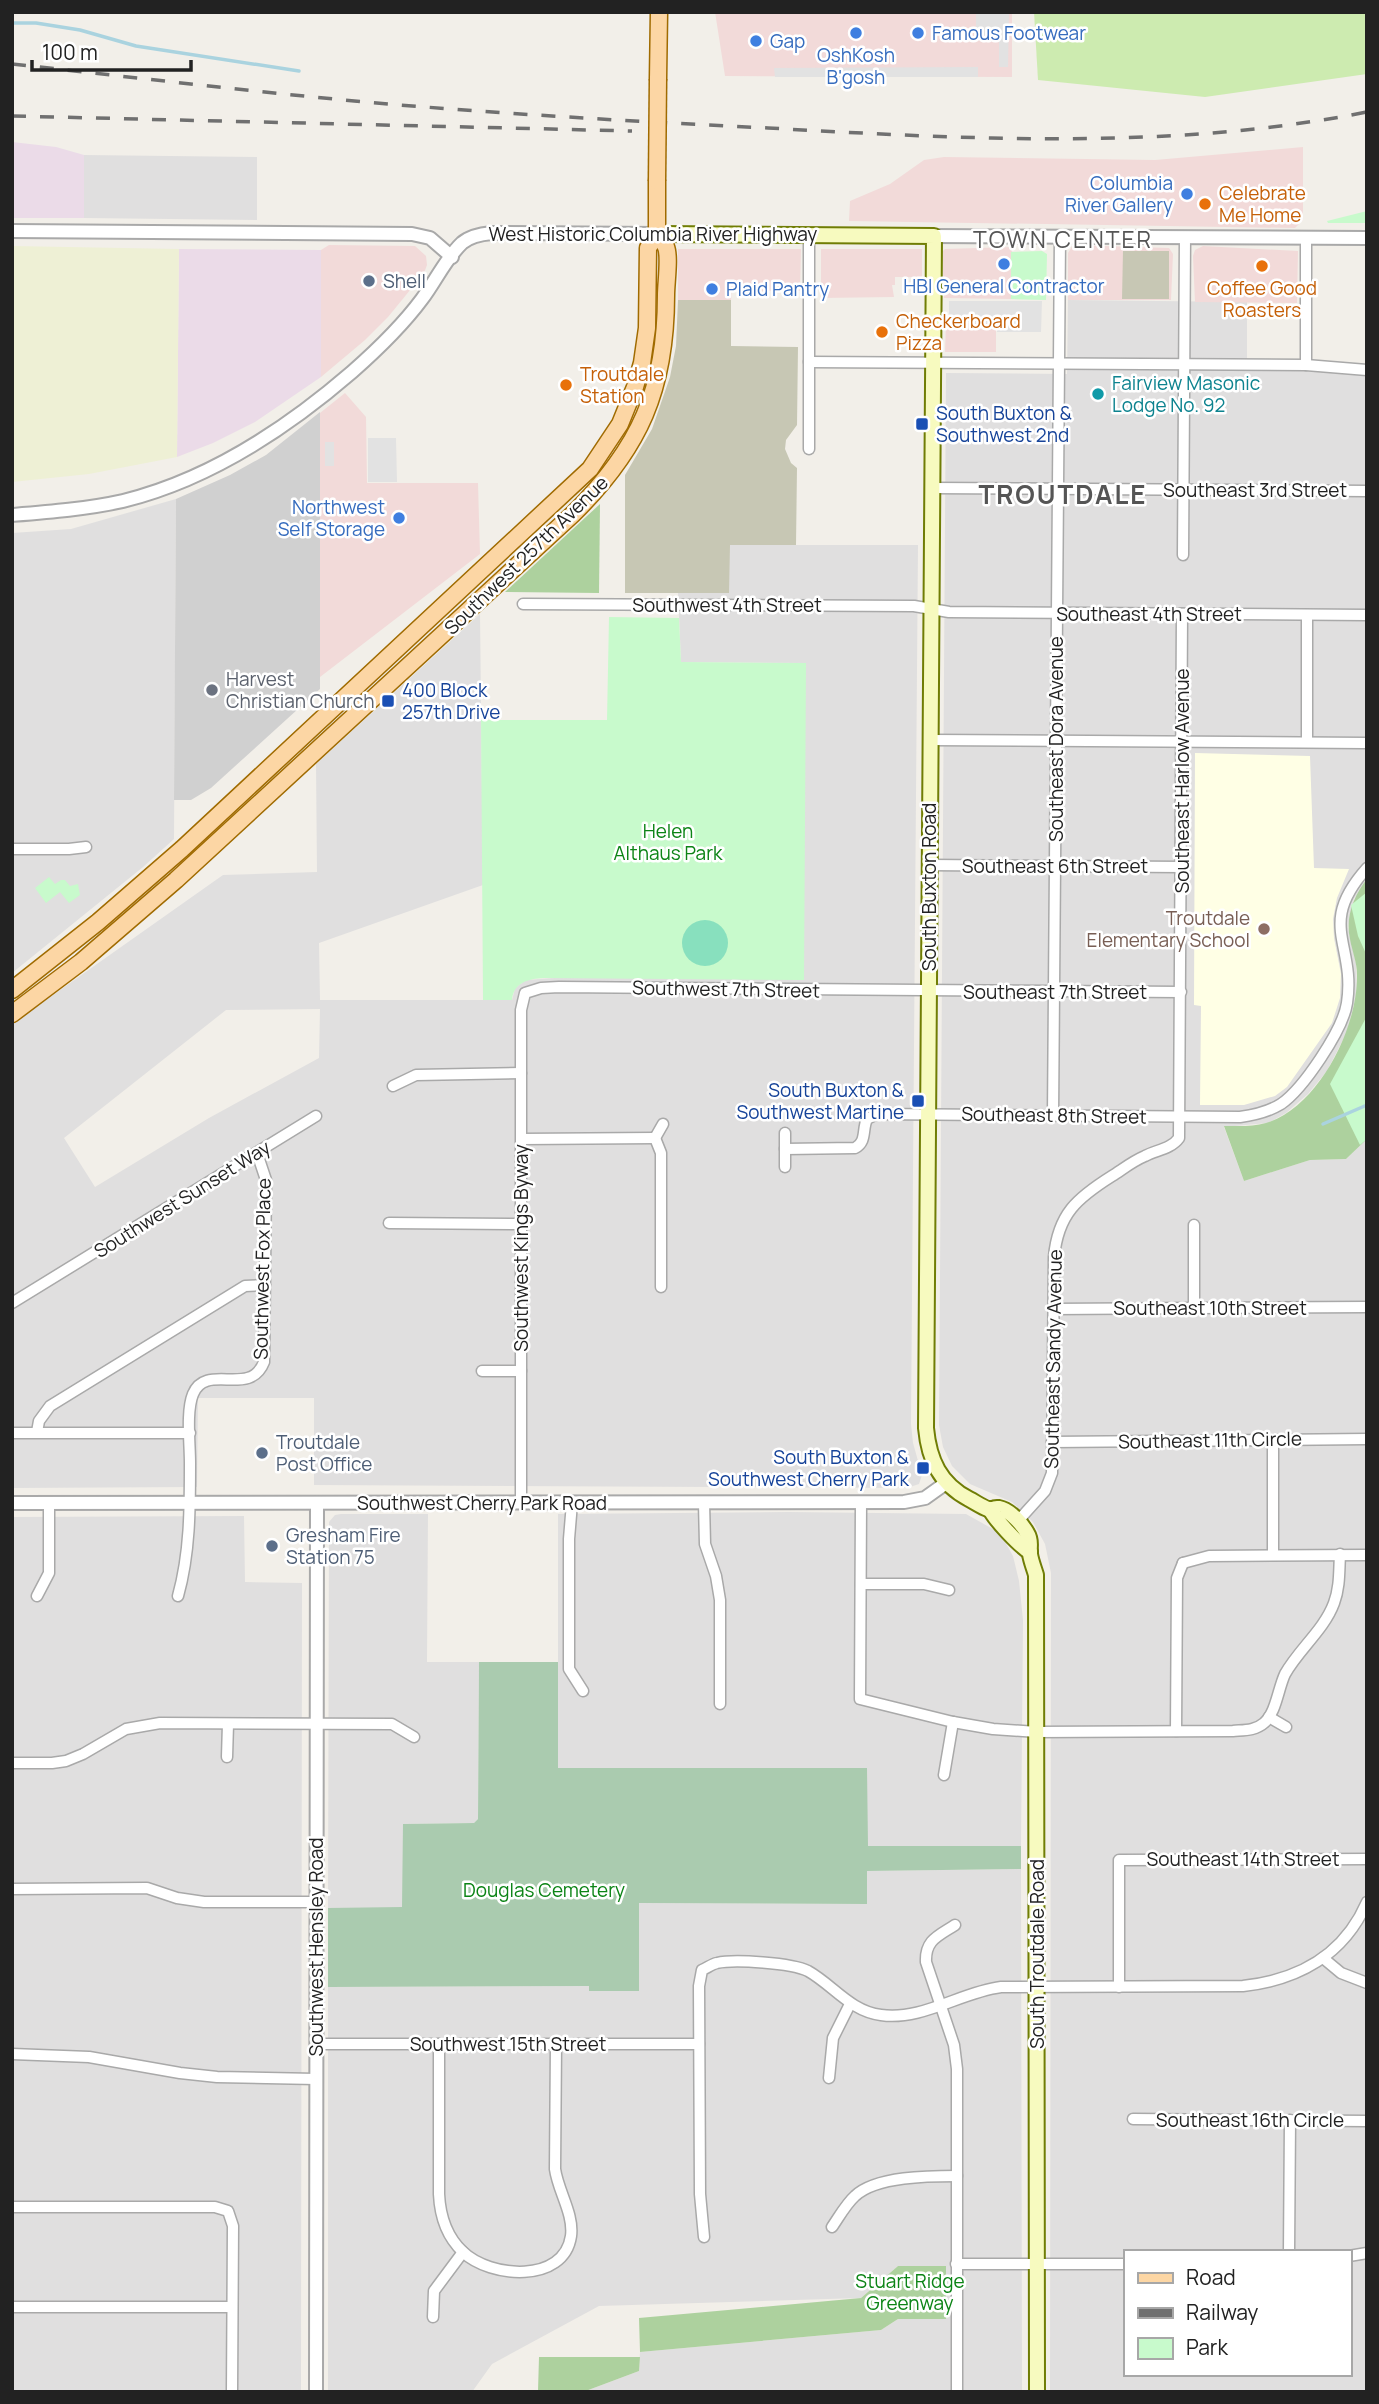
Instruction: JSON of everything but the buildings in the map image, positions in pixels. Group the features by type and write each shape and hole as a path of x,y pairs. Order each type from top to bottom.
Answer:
{"main road":[{"path":"657,234 659,12"},
{"name":"West Historic Columbia River Highway","path":"657,234 934,236"},
{"name":"Southwest 257th Avenue","path":"12,990 175,856 590,469 620,424 642,363 647,328 648,248 657,234 666,248 665,337 659,374 639,429 608,478 573,514 176,880 80,962 12,1014"},
{"name":"South Buxton Road","path":"934,236 926,1428 930,1455 946,1483 964,1496 990,1509 1000,1508 1018,1521"},
{"name":"South Buxton Road","path":"990,1509 994,1519 1009,1531 1019,1545 1030,1552"},
{"name":"South Troutdale Road","path":"1018,1521 1031,1541 1030,1552 1037,1584 1037,2392"}],"street":[{"path":"12,231 412,234 430,238 452,257"},
{"name":"West Historic Columbia River Highway","path":"12,515 61,511 122,501 197,476 242,453 330,390 372,354 420,302 462,244 481,234 657,234"},
{"path":"808,449 809,235"},
{"path":"934,236 1367,238"},
{"name":"Southeast Dora Avenue","path":"1053,1115 1060,236"},
{"path":"1183,555 1185,237"},
{"path":"1306,238 1306,365"},
{"path":"809,362 1306,365 1367,370"},
{"name":"Southeast 3rd Street","path":"932,488 1367,491"},
{"name":"Southwest 4th Street","path":"523,604 914,606 932,609"},
{"name":"Southeast 4th Street","path":"932,609 948,612 1367,615"},
{"name":"Southeast Harlow Avenue","path":"1180,1116 1182,614"},
{"path":"1307,615 1307,742"},
{"path":"930,740 1365,743"},
{"path":"12,849 86,847"},
{"name":"Southeast 6th Street","path":"930,865 1181,867"},
{"path":"1180,1116 1240,1116 1261,1113 1287,1099 1304,1080 1336,1034 1345,1014 1349,986 1340,940 1340,915 1348,892 1367,868"},
{"name":"Southwest 7th Street","path":"525,993 559,987 929,992"},
{"name":"Southeast 7th Street","path":"929,992 1181,992"},
{"name":"Southwest Kings Byway","path":"521,1502 521,1010 525,993"},
{"path":"393,1086 416,1075 521,1073"},
{"name":"Southeast 8th Street","path":"785,1149 855,1148 860,1146 864,1138 865,1123 872,1115 877,1114 1180,1116"},
{"name":"Southwest Sunset Way","path":"12,1303 316,1116"},
{"name":"Southeast Sandy Avenue","path":"1018,1521 1037,1502 1052,1473 1055,1241 1067,1213 1087,1192 1142,1157 1175,1143 1179,1134 1180,1116"},
{"path":"655,1138 663,1124"},
{"path":"785,1133 785,1167"},
{"path":"522,1139 655,1138"},
{"path":"655,1138 661,1153 661,1287"},
{"name":"Southwest Fox Place","path":"178,1596 184,1576 190,1532 192,1400 200,1384 214,1379 251,1378 262,1367 265,1355 266,1180 257,1153"},
{"path":"389,1223 521,1224"},
{"path":"1194,1225 1194,1307"},
{"path":"37,1432 39,1421 50,1406 245,1286 265,1285"},
{"name":"Southeast 10th Street","path":"1054,1309 1367,1307"},
{"path":"482,1371 521,1371"},
{"path":"12,1433 190,1433"},
{"name":"Southeast 11th Circle","path":"1052,1441 1367,1439"},
{"path":"1273,1440 1273,1555"},
{"name":"Southwest Cherry Park Road","path":"12,1503 916,1501 933,1494 946,1483"},
{"path":"861,1502 860,1699 993,1729 1037,1732 1176,1731 1250,1730 1262,1726 1269,1717 1288,1669 1333,1606 1339,1581 1340,1555"},
{"path":"37,1596 49,1573 49,1503"},
{"name":"Southwest Hensley Road","path":"316,2392 317,1503"},
{"path":"572,1503 569,1539 569,1669 583,1691"},
{"path":"704,1503 705,1544 716,1576 720,1601 720,1704"},
{"path":"1176,1731 1178,1561 1209,1556 1367,1555"},
{"path":"861,1584 924,1584 949,1590"},
{"path":"1269,1717 1286,1727"},
{"path":"944,1775 954,1722"},
{"path":"227,1757 228,1724"},
{"path":"12,1763 66,1761 83,1754 116,1733 138,1725 392,1724 414,1737"},
{"name":"Southeast 14th Street","path":"1119,1987 1119,1860 1367,1859"},
{"path":"12,1889 147,1888 177,1898 204,1902 316,1902"},
{"path":"704,2237 700,2194 699,1986 702,1970 718,1963 781,1963 794,1966 808,1971 850,2004 872,2014 891,2016 904,2015 989,1989 1258,1984 1296,1974 1323,1958 1349,1932 1367,1902"},
{"path":"955,1925 930,1942 926,1950 926,1962 956,2056 957,2392"},
{"path":"1323,1958 1341,1973 1367,1983"},
{"path":"828,2078 833,2038 850,2004"},
{"name":"Southwest 15th Street","path":"316,2044 699,2044"},
{"path":"439,2044 440,2206 447,2230 463,2252 485,2267 497,2271 523,2272 544,2267 557,2260 570,2240 569,2215 556,2181 555,2169 556,2044"},
{"path":"12,2054 89,2057 217,2077 316,2079"},
{"name":"Southeast 16th Circle","path":"1133,2119 1367,2121"},
{"path":"1289,2250 1290,2120"},
{"path":"832,2227 855,2195 863,2191 895,2180 920,2176 957,2176"},
{"path":"12,2207 215,2207 228,2211 233,2226 232,2392"},
{"path":"433,2317 434,2291 463,2252"},
{"path":"957,2264 1124,2264"},
{"path":"12,2307 232,2307"}],"shaded area":[{"path":"715,12 1012,12 1012,77 725,76"},
{"path":"1009,12 1008,67 999,67 999,35 976,35 976,14"},
{"path":"978,67 978,77 775,77 774,68"},
{"path":"12,142 56,147 84,155 84,218 12,218"},
{"path":"1303,147 1303,220 1295,228 849,221 850,201 890,184 924,160 944,157 1155,160"},
{"path":"84,155 257,157 257,220 84,218"},
{"path":"329,245 415,246 426,256 427,265 424,273 388,317 321,377 321,250"},
{"path":"1073,245 1169,248 1173,254 1171,300 1068,300 1068,253"},
{"path":"12,246 179,249 177,457 89,474 12,482"},
{"path":"1203,246 1298,251 1297,303 1195,302 1193,256 1195,250"},
{"path":"1012,247 1011,299 944,298 942,252 945,249"},
{"path":"179,249 321,250 321,377 255,422 177,457"},
{"path":"678,249 801,249 800,291 732,291 731,300 678,300"},
{"path":"821,249 922,249 922,277 895,277 895,285 892,285 894,297 821,298"},
{"path":"1123,251 1169,251 1169,299 1122,299"},
{"path":"678,300 731,300 731,346 798,347 797,425 786,440 785,449 791,463 797,468 796,545 730,545 729,593 625,593 625,475 652,429 670,377 676,346"},
{"path":"1068,300 1247,302 1247,363 1367,369 1367,879 1354,899 1348,927 1356,963 1357,993 1347,1032 1327,1071 1308,1094 1286,1113 1268,1123 1224,1127 1244,1181 1310,1160 1346,1159 1367,1139 1367,2392 1050,2392 1051,1573 1045,1544 1033,1522 1012,1502 970,1484 952,1466 943,1447 939,1425 946,373 1067,374"},
{"path":"949,301 1042,301 1041,332 997,332 997,323 949,322"},
{"path":"946,323 996,323 996,352 945,352"},
{"name":"Northwest Self Storage","path":"345,393 366,417 367,483 478,483 480,554 320,677 320,413"},
{"path":"320,412 320,689 211,788 191,800 174,800 176,499 230,475 266,455"},
{"path":"368,438 396,438 397,482 368,482"},
{"path":"325,442 334,442 334,466 325,466"},
{"path":"176,499 174,839 12,973 12,533 71,529"},
{"path":"729,545 918,545 911,1424 922,1475 919,1484 907,1488 314,1485 314,1398 198,1398 197,1487 12,1488 12,1024 223,875 317,872 316,764 480,614 483,885 319,943 320,1000 512,1000 515,988 526,980 568,977 806,663 681,662 678,593 729,593","holes":["320,1009 319,1058 209,1118 95,1187 64,1138 226,1010"]},
{"name":"Troutdale Elementary School","path":"1195,753 1310,756 1314,868 1349,869 1337,898 1333,919 1341,974 1340,998 1332,1023 1287,1087 1275,1096 1244,1105 1200,1105 1201,1006 1194,1005"},
{"path":"428,1514 427,1662 479,1662 478,1819 474,1823 403,1824 403,1908 328,1908 329,1522 335,1515"},
{"path":"558,1514 966,1514 1000,1533 1013,1556 1023,1620 1021,1846 867,1847 866,1768 558,1768"},
{"path":"244,1516 245,1582 302,1583 301,2392 12,2392 12,1517"},
{"path":"1021,1869 1022,2392 583,2392 639,2371 640,2352 881,2330 898,2319 946,2319 898,2266 861,2298 599,2306 492,2364 472,2392 328,2392 328,1987 589,1986 589,1991 639,1991 639,1903 866,1904 867,1871"}],"green space":[{"path":"1034,12 1367,12 1367,74 1205,97 1038,80"},
{"path":"1367,211 1367,223 1327,221"},
{"path":"1042,251 1047,254 1046,300 1011,299 1011,252"},
{"path":"600,504 599,593 505,592 587,516"},
{"name":"Helen Althaus Park","path":"609,617 679,618 681,662 806,663 804,980 544,978 519,985 512,1000 483,1000 481,720 607,720"},
{"path":"49,877 55,884 65,880 70,886 78,884 80,895 69,903 60,892 46,903 35,888"},
{"path":"1367,879 1367,1139 1346,1159 1310,1160 1244,1181 1224,1126 1261,1124 1285,1114 1303,1100 1332,1062 1351,1018 1356,996 1357,970 1349,923 1355,899"},
{"path":"1367,892 1367,956 1358,936 1351,905"},
{"path":"705,920 721,927 728,943 721,959 705,966 689,959 682,943 689,927"},
{"path":"1367,1016 1367,1139 1360,1145 1330,1084"},
{"name":"Douglas Cemetery","path":"479,1662 558,1662 558,1768 867,1768 868,1846 1021,1846 1021,1869 867,1871 867,1904 639,1903 639,1991 589,1991 589,1986 328,1987 328,1908 402,1907 403,1824 474,1823 478,1819"},
{"name":"Stuart Ridge Greenway","path":"898,2266 946,2266 946,2319 898,2319 881,2330 640,2352 639,2318 861,2298"},
{"path":"539,2357 640,2357 639,2371 583,2392 495,2392 538,2391"}],"waterway":[{"path":"12,23 36,23 80,30 136,46 299,71"},
{"path":"1323,1124 1367,1105"}],"railway":[{"path":"12,64 400,105 918,136 1068,139 1143,137 1293,124 1367,112"},
{"path":"12,116 632,131"}],"place":[{"name":"OshKosh B'gosh","path":"856,33"},
{"name":"Famous Footwear","path":"918,33"},
{"name":"Gap","path":"756,41"},
{"name":"Columbia River Gallery","path":"1187,194"},
{"name":"Celebrate Me Home","path":"1205,204"},
{"name":"HBI General Contractor","path":"1004,264"},
{"name":"Coffee Good Roasters","path":"1262,266"},
{"name":"Shell","path":"369,281"},
{"name":"Plaid Pantry","path":"712,289"},
{"name":"Checkerboard Pizza","path":"882,332"},
{"name":"Troutdale Station","path":"566,385"},
{"name":"Fairview Masonic Lodge No. 92","path":"1098,394"},
{"name":"South Buxton & Southwest 2nd","path":"922,424"},
{"name":"Northwest Self Storage","path":"399,518"},
{"name":"Harvest Christian Church","path":"212,690"},
{"name":"400 Block 257th Drive","path":"388,701"},
{"name":"Troutdale Elementary School","path":"1264,929"},
{"name":"South Buxton & Southwest Martine","path":"918,1101"},
{"name":"Troutdale Post Office","path":"262,1453"},
{"name":"South Buxton & Southwest Cherry Park","path":"923,1468"},
{"name":"Gresham Fire Station 75","path":"272,1546"}],"district":[{"name":"TOWN CENTER","path":"1063,239"},
{"name":"TROUTDALE","path":"1063,494"}]}
